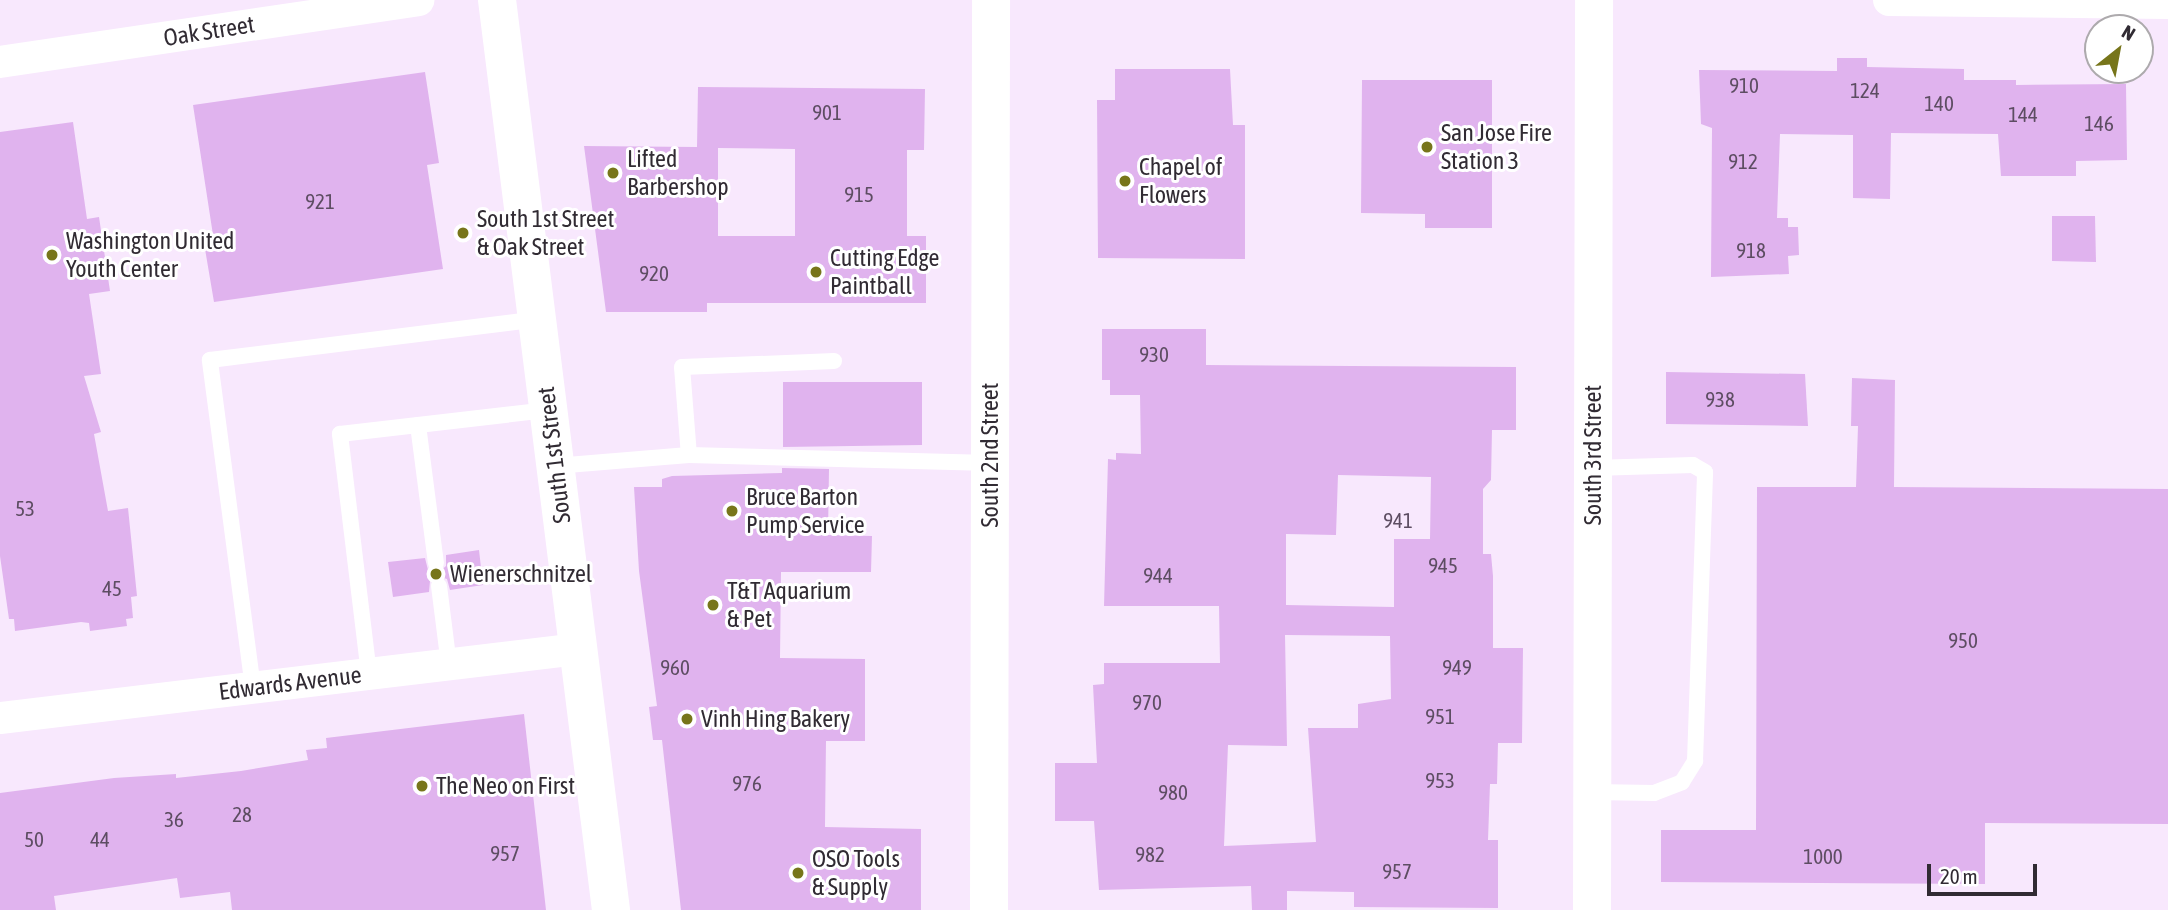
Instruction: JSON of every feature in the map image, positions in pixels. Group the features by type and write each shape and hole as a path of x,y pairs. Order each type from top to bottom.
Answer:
{"street":[{"name":"Oak Street","path":"0,62 418,0"},
{"name":"South 1st Street","path":"497,0 611,910"},
{"name":"South 2nd Street","path":"989,910 991,0"},
{"name":"South 3rd Street","path":"1592,910 1594,0"},
{"path":"1889,0 2168,4"},
{"name":"Edwards Avenue","path":"0,718 579,649"}],"lane":[{"path":"253,688 210,360 537,319"},
{"path":"689,455 682,367 834,362"},
{"path":"369,674 341,434 549,410"},
{"path":"418,425 436,563"},
{"path":"555,466 689,455 990,463"},
{"path":"1592,793 1654,793 1682,782 1695,761 1705,472 1693,465 1593,468"},
{"path":"439,586 449,665"}],"building":[{"path":"1837,58 1867,58 1867,67 1964,69 1964,80 2016,80 2016,85 2126,84 2127,160 2076,161 2076,176 2001,176 1998,134 1891,133 1890,199 1853,198 1853,135 1780,134 1777,218 1788,218 1788,227 1798,227 1799,255 1788,256 1789,274 1711,277 1712,128 1701,124 1699,70 1837,71"},
{"name":"Chapel of Flowers","path":"1115,69 1230,69 1233,125 1245,125 1245,259 1098,258 1097,100 1115,100"},
{"path":"425,72 439,163 427,165 443,269 214,302 205,249 215,248 193,105"},
{"name":"San Jose Fire Station 3","path":"1362,80 1492,80 1492,228 1425,228 1425,214 1361,213"},
{"path":"698,87 925,89 924,150 907,150 907,236 926,236 926,303 707,303 707,312 606,312 584,146 697,147","holes":["718,148 795,149 795,236 718,236"]},
{"path":"73,122 87,219 99,217 110,291 89,294 101,374 84,376 101,432 94,434 108,511 128,508 137,596 131,597 133,618 126,619 127,626 90,631 89,623 81,622 15,631 14,619 9,619 0,556 0,132"},
{"path":"2052,216 2095,216 2096,262 2052,261"},
{"path":"1102,329 1206,329 1206,365 1516,367 1516,430 1492,430 1491,480 1483,489 1483,554 1491,554 1493,576 1493,648 1523,648 1522,743 1498,743 1497,784 1490,784 1488,840 1498,840 1498,908 1354,907 1354,892 1287,891 1287,910 1252,910 1251,886 1099,890 1094,821 1055,821 1055,763 1097,763 1093,685 1104,684 1104,663 1220,663 1219,606 1104,606 1108,459 1116,460 1116,453 1141,454 1140,395 1110,395 1110,380 1102,380","holes":["1338,475 1431,477 1430,539 1394,539 1394,607 1286,605 1286,534 1336,535","1285,635 1390,636 1391,699 1358,704 1358,728 1308,728 1316,842 1224,846 1228,745 1287,746"]},
{"path":"1666,372 1805,374 1808,426 1666,424"},
{"path":"1852,378 1895,380 1894,487 2168,489 2168,824 1985,823 1985,884 1661,882 1661,830 1756,830 1757,487 1856,487 1858,426 1851,426"},
{"path":"783,382 922,382 922,445 783,447"},
{"path":"782,468 829,469 828,535 872,536 871,572 781,572 780,658 865,659 865,741 826,741 825,827 921,829 921,910 681,910 662,740 653,740 649,707 657,706 639,571 634,487 662,487 662,479 672,476 782,473"},
{"name":"Wienerschnitzel","path":"479,550 483,585 450,590 447,579 437,576 430,581 429,592 393,597 388,562 425,558 428,570 438,573 446,566 446,555"},
{"path":"524,714 546,910 232,910 230,892 180,898 177,878 54,896 56,910 0,910 0,793 114,778 176,774 176,778 241,771 308,760 306,750 327,748 326,738"}],"place":[{"name":"San Jose Fire Station 3","path":"1427,147"},
{"name":"Lifted Barbershop","path":"613,173"},
{"name":"Chapel of Flowers","path":"1125,181"},
{"name":"South 1st Street & Oak Street","path":"463,233"},
{"name":"Washington United Youth Center","path":"52,255"},
{"name":"Cutting Edge Paintball","path":"816,272"},
{"name":"Bruce Barton Pump Service","path":"732,511"},
{"name":"Wienerschnitzel","path":"436,574"},
{"name":"T&T Aquarium & Pet","path":"713,605"},
{"name":"Vinh Hing Bakery","path":"687,719"},
{"name":"The Neo on First","path":"422,786"},
{"name":"OSO Tools & Supply","path":"798,873"}]}
